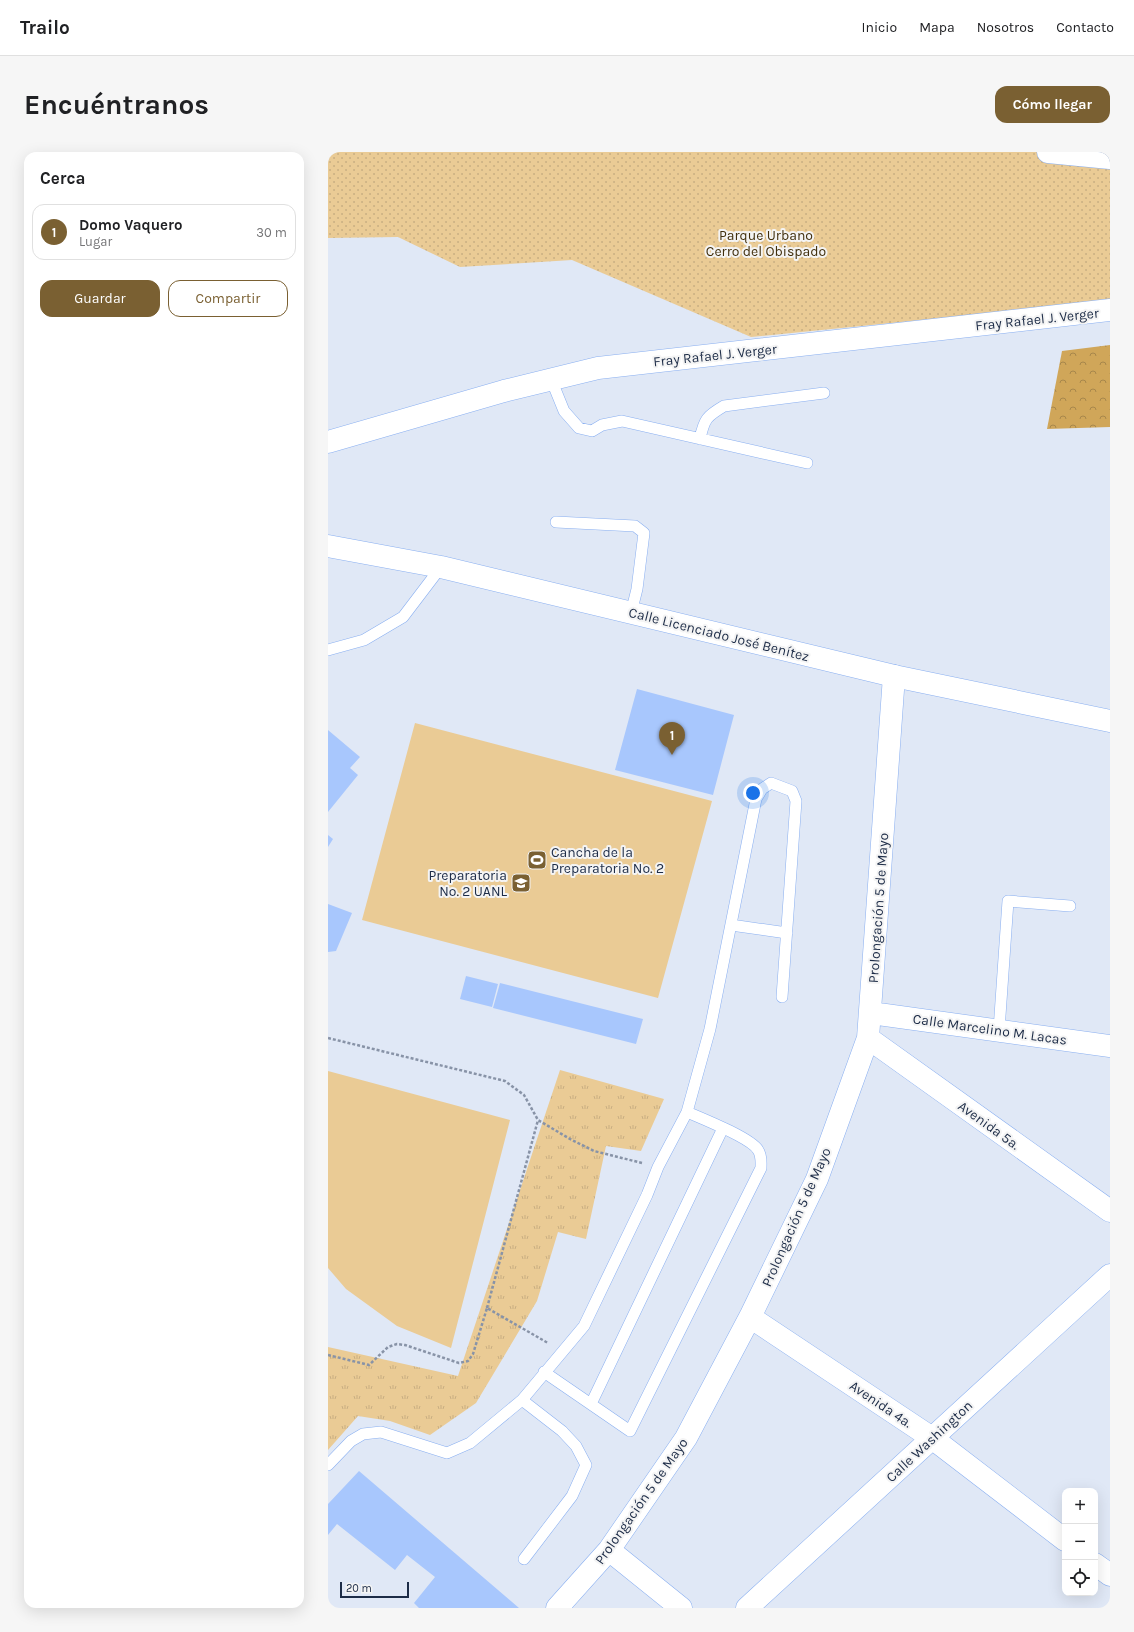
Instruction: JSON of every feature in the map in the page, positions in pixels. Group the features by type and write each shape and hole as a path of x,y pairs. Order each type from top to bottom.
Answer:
{"street":[{"path":"1048,152 1110,158"},
{"name":"Fray Rafael J. Verger","path":"328,442 504,391 598,368 1110,310"},
{"name":"Calle Licenciado José Benítez","path":"328,546 441,567 894,676 1110,722"},
{"name":"Prolongación 5 de Mayo","path":"557,1608 609,1550 686,1438 750,1317 817,1179 868,1038 894,676"},
{"name":"Calle Marcelino M. Lacas","path":"870,1013 1110,1046"},
{"name":"Avenida 5a.","path":"868,1038 1110,1211"},
{"name":"Calle Washington","path":"747,1608 1110,1275"},
{"name":"Avenida 4a.","path":"750,1317 932,1438 1062,1538"},
{"path":"609,1550 681,1608"},
{"path":"1098,1566 1110,1575"}],"lane":[{"path":"551,379 564,411 579,428 592,431 602,425 622,422 807,463"},
{"path":"700,439 703,424 710,414 724,406 824,393"},
{"path":"556,522 635,526 644,533 631,613"},
{"path":"328,650 364,640 403,617 441,567"},
{"path":"328,1465 351,1441 363,1434 381,1432 447,1453 470,1443 522,1400 584,1326 647,1195 658,1167 687,1112 710,1029 756,798 762,789 770,783 792,792 796,801 782,996"},
{"path":"999,1030 1008,901 1070,906"},
{"path":"731,926 787,933"},
{"path":"544,1372 630,1431 761,1168 762,1160 758,1149 723,1128 687,1112"},
{"path":"591,1404 723,1128"},
{"path":"522,1400 562,1430 576,1446 586,1465 572,1496 524,1559"}],"path":[{"path":"328,1038 505,1081 524,1095 538,1120 570,1139 594,1151 658,1167"},
{"path":"328,1355 370,1365 388,1347 405,1345 459,1363 468,1361 473,1354 487,1308 538,1120"},
{"path":"487,1308 563,1351"}],"green space":[{"name":"Parque Urbano Cerro del Obispado","path":"328,152 1110,152 1110,301 751,337 572,260 460,267 398,237 328,238"},
{"path":"1110,345 1110,427 1047,429 1062,351"},
{"name":"Cancha de la Preparatoria No. 2","path":"415,723 712,801 658,998 362,920"},
{"path":"560,1070 664,1099 641,1151 606,1146 586,1239 558,1232 537,1301 476,1403 430,1435 390,1421 358,1416 328,1450 328,1347 458,1376"},
{"path":"328,1071 510,1120 451,1348 397,1326 346,1289 328,1268"}],"building":[{"path":"637,689 734,715 713,795 615,770"},
{"path":"328,730 360,757 350,768 358,775 328,812"},
{"path":"328,835 333,839 328,847"},
{"path":"328,904 352,913 336,951 328,952"},
{"path":"466,976 498,984 492,1007 460,999"},
{"path":"500,983 643,1019 636,1044 493,1008"},
{"path":"359,1471 519,1608 419,1608 414,1603 435,1577 407,1555 395,1570 337,1524 328,1535 328,1504"}],"place":[{"name":"Domo Vaquero","path":"672,755"},
{"name":"Cancha de la Preparatoria No. 2","path":"537,860"},
{"name":"Preparatoria No. 2 UANL","path":"521,883"}]}
